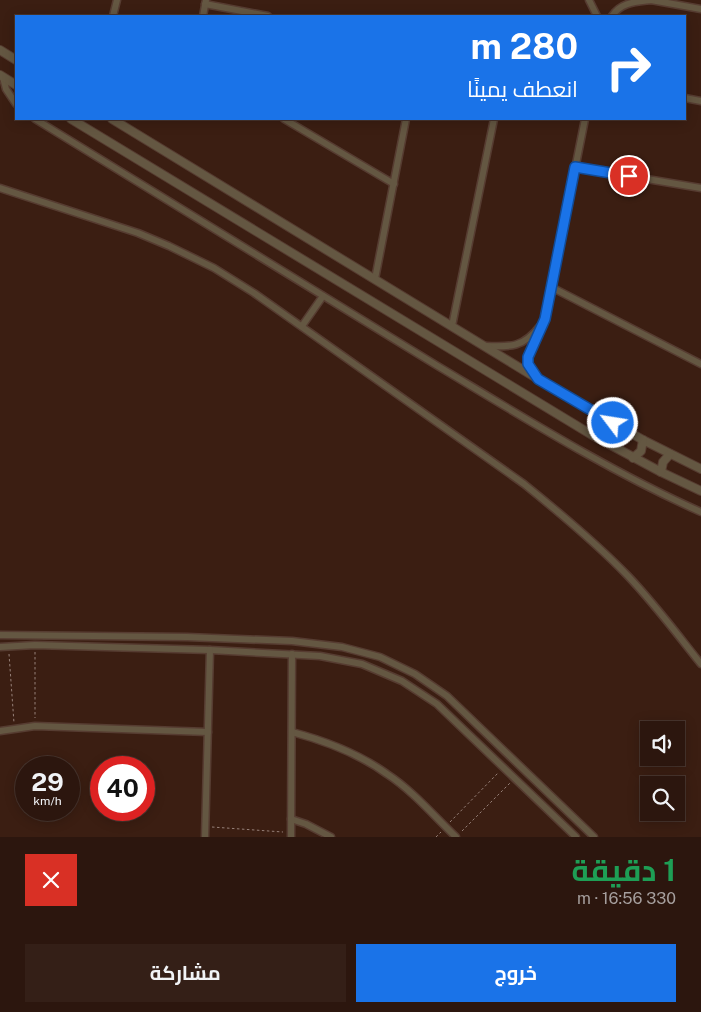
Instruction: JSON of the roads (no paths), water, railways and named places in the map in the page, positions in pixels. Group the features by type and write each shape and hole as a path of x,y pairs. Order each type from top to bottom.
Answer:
{"street":[{"path":"113,15 117,0"},
{"path":"589,0 596,15"},
{"path":"613,15 623,5 651,0 701,9"},
{"path":"203,15 206,2 264,15"},
{"path":"0,50 15,59"},
{"path":"2,76 15,84"},
{"path":"2,76 6,88 15,102"},
{"path":"686,98 701,101"},
{"path":"37,120 323,296 599,461 701,512"},
{"path":"73,120 583,430 633,458 701,491"},
{"path":"114,120 538,379 643,440 701,469"},
{"path":"286,120 394,184"},
{"path":"375,279 406,120"},
{"path":"452,326 494,120"},
{"path":"538,379 528,364 528,357 545,319 585,120"},
{"path":"575,167 701,188"},
{"path":"0,188 107,221 169,246 214,268 254,292 524,484 560,513 628,576 659,611 701,664"},
{"path":"551,287 701,364"},
{"path":"302,326 323,296"},
{"path":"485,346 506,347 524,342 532,336 545,319"},
{"path":"633,458 641,450 643,440"},
{"path":"661,472 663,462 670,454"},
{"path":"0,634 292,641 342,647 380,657 415,674 447,696 594,837"},
{"path":"0,647 35,645 292,654 341,659 369,666 402,681 437,704 576,837"},
{"path":"205,837 207,826 210,650"},
{"path":"291,835 292,654"},
{"path":"0,731 35,726 208,732"},
{"path":"292,732 326,742 366,760 402,786 456,837"},
{"path":"291,819 306,824 331,837"}]}
